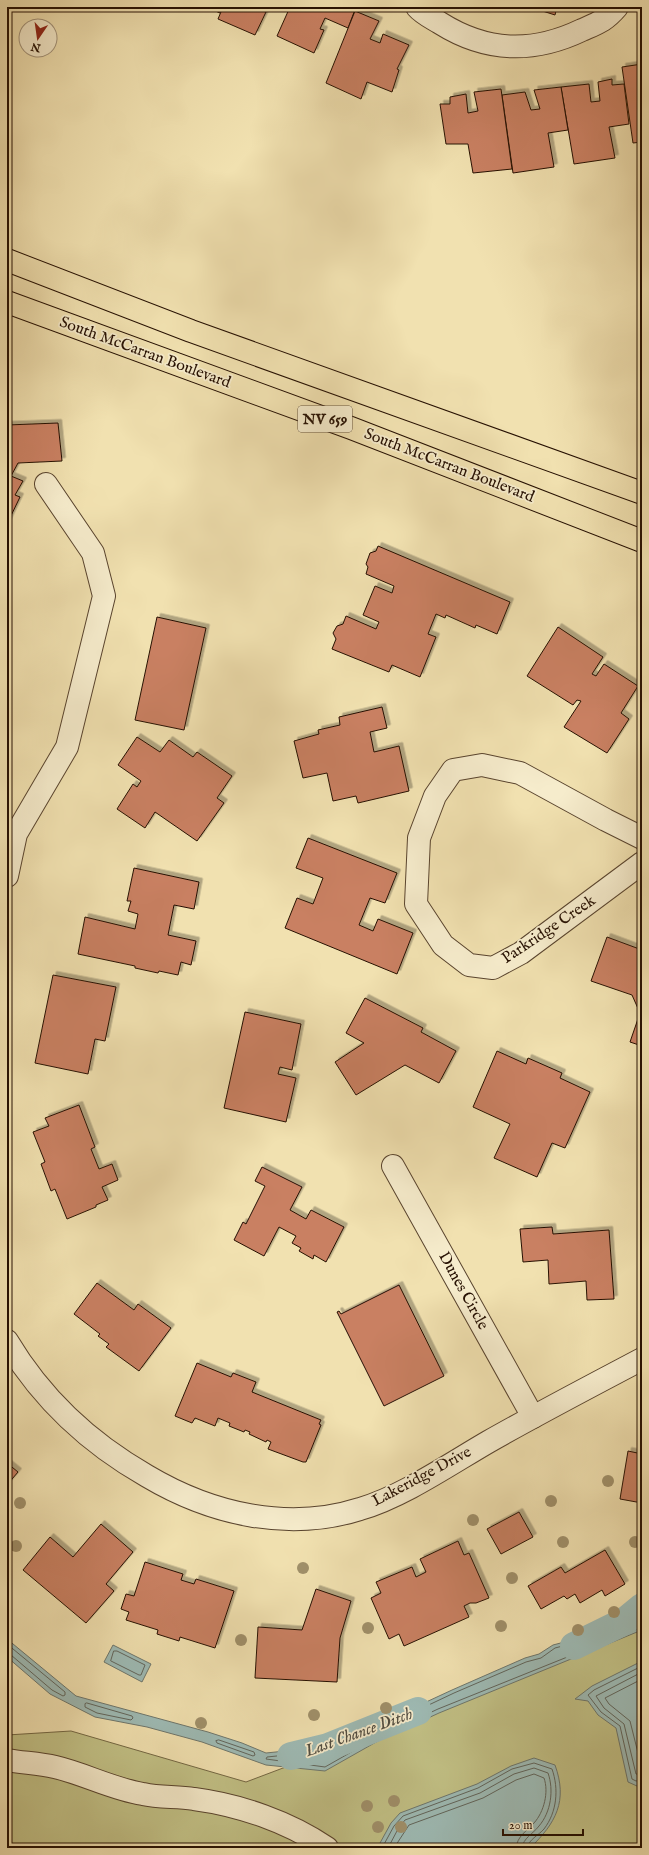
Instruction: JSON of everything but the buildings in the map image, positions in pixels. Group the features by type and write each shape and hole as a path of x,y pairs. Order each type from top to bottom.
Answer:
{"main road":[{"name":"NV 659","path":"7,260 191,331 642,493"},
{"name":"South McCarran Boulevard","path":"7,302 351,428 642,541"}],"street":[{"path":"417,7 454,32 480,43 509,46 534,46 562,40 607,18 617,7"},
{"path":"7,876 16,834 67,747 104,596 93,553 46,484"},
{"name":"Parkridge Creek","path":"642,838 520,773 482,765 453,770 435,796 419,838 416,904 443,945 469,965 493,968 521,953 642,863"},
{"name":"Dunes Circle","path":"393,1166 533,1417"},
{"name":"Lakeridge Drive","path":"7,1341 18,1359 48,1398 82,1432 120,1461 163,1486 206,1504 250,1516 290,1520 326,1517 361,1509 396,1495 533,1417 642,1359"},
{"path":"7,1760 56,1767 114,1787 142,1794 192,1798 219,1803 285,1825 312,1837 327,1848"}],"shaded area":[{"path":"642,1612 642,1848 7,1848 7,1735 71,1731 246,1782 621,1635"}],"water":[{"path":"642,1611 642,1630 439,1713 378,1741 325,1771 266,1765 202,1742 147,1727 95,1717 50,1694 7,1657 7,1639 76,1696 208,1732 242,1743 266,1753 343,1745 396,1716 452,1690 525,1658 539,1654 553,1645 610,1630"},
{"path":"113,1645 151,1664 142,1682 104,1662"},
{"path":"642,1661 642,1783 637,1786 628,1782 616,1728 598,1715 588,1701 575,1699 592,1686"},
{"path":"534,1758 555,1765 559,1778 560,1800 557,1811 547,1830 530,1848 378,1848 391,1823 400,1813 477,1784 511,1766"}],"waterway":[{"name":"Last Chance Ditch","path":"574,1646 625,1621 642,1607"},
{"name":"Last Chance Ditch","path":"291,1756 328,1747 418,1711"}]}
